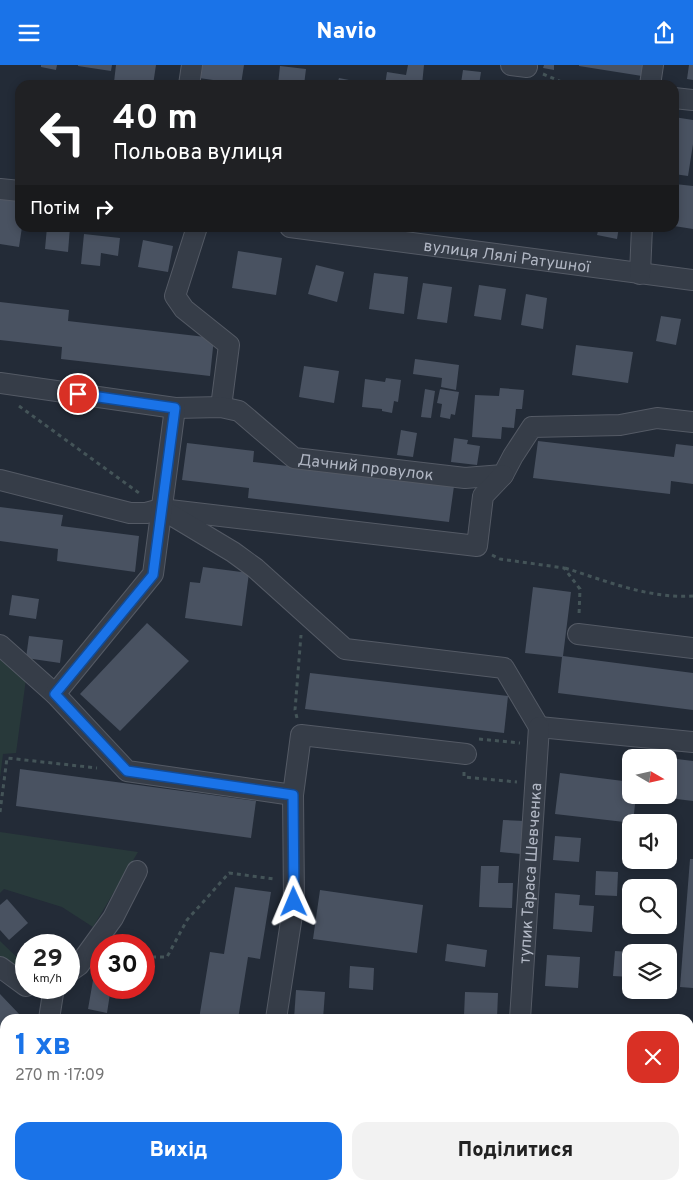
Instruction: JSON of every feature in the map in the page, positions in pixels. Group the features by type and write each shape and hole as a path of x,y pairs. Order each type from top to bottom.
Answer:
{"street":[{"path":"190,80 192,65"},
{"path":"650,80 652,65"},
{"path":"679,99 693,100"},
{"path":"0,189 15,190"},
{"path":"195,232 175,296 184,309 229,345 221,407"},
{"name":"вулиця Лялі Ратушної","path":"327,232 693,280"},
{"path":"640,274 642,232"},
{"name":"Дачний провулок","path":"0,383 175,408 221,407 239,411 294,458 465,478 503,475"},
{"path":"55,694 153,575 175,408"},
{"path":"0,480 130,513 146,513 161,509 477,546 483,496 503,475 532,427 620,425 657,418 693,422"},
{"path":"161,509 255,568 345,649 504,668 539,736 693,742"},
{"path":"578,634 693,648"},
{"path":"0,645 55,694 127,771 293,795"},
{"path":"277,1014 294,902 293,795 301,735 466,754"},
{"name":"тупик Тараса Шевченка","path":"520,1014 539,736"},
{"path":"80,965 113,918 137,871"},
{"path":"0,967 15,978"}],"path":[{"path":"519,66 556,80"},
{"path":"16,404 161,509"},
{"path":"477,546 500,559 564,568 651,594 680,597 693,596"},
{"path":"564,568 580,589 578,634"},
{"path":"301,735 295,710 300,635 314,621"},
{"path":"536,783 464,777 467,738 539,736"},
{"path":"0,812 7,758 127,771"},
{"path":"155,957 167,957 187,920 229,873 293,881"}],"shaded area":[{"path":"0,654 26,679 16,753 3,754 0,778"},
{"path":"0,832 138,852 93,927 62,907 4,889 0,893"},
{"path":"0,941 15,955 15,970 0,963"}],"building":[{"path":"41,65 57,65 56,70 41,67"},
{"path":"78,65 112,65 111,71"},
{"path":"116,65 156,65 154,80 114,80"},
{"path":"201,65 244,65 242,80 199,78"},
{"path":"408,65 424,65 422,80 386,80 387,72 406,75"},
{"path":"544,65 554,65 554,70 543,68"},
{"path":"579,65 644,65 642,76"},
{"path":"689,65 693,65 693,80 687,79"},
{"path":"280,66 306,69 305,80 279,80"},
{"path":"463,70 481,72 480,80 461,80"},
{"path":"679,118 693,120 693,144 688,176 679,175"},
{"path":"679,184 693,186 693,229 679,227"},
{"path":"0,197 15,199 15,232 21,232 19,247 0,244"},
{"path":"47,232 70,232 68,252 45,249"},
{"path":"598,232 618,232 617,239 597,235"},
{"path":"84,234 120,238 118,256 101,253 100,266 81,264"},
{"path":"143,240 173,246 168,272 138,267"},
{"path":"238,251 282,258 276,295 232,288"},
{"path":"316,265 344,272 337,302 308,294"},
{"path":"374,273 408,277 404,314 369,309"},
{"path":"423,283 452,287 447,323 417,319"},
{"path":"479,285 506,289 501,320 474,316"},
{"path":"526,294 547,298 543,329 521,325"},
{"path":"0,302 69,310 68,321 214,338 210,376 61,359 62,347 0,340"},
{"path":"661,316 681,319 676,345 656,341"},
{"path":"576,345 633,352 628,383 572,375"},
{"path":"415,359 459,365 456,390 441,387 442,378 413,374"},
{"path":"304,366 339,371 334,403 299,397"},
{"path":"386,378 401,380 398,402 394,401 392,413 382,411 382,409 362,407 365,379 385,382"},
{"path":"500,388 524,390 522,409 516,409 514,428 502,427 501,439 472,437 475,395 499,396"},
{"path":"425,389 435,391 431,418 421,417"},
{"path":"440,389 459,392 455,415 451,414 450,419 440,417 442,404 437,403"},
{"path":"401,430 417,433 413,457 397,455"},
{"path":"454,438 468,440 467,444 480,446 477,465 451,462"},
{"path":"538,441 674,457 676,444 693,446 693,484 671,481 670,494 533,478"},
{"path":"187,443 254,451 253,462 454,486 449,522 248,498 249,488 182,480"},
{"path":"0,507 63,515 61,526 139,536 135,572 57,561 58,549 0,541"},
{"path":"203,567 249,573 242,626 185,618 190,582 200,583"},
{"path":"533,587 571,592 563,656 693,673 693,710 558,693 562,657 525,653"},
{"path":"12,595 39,599 36,619 9,615"},
{"path":"147,623 189,661 120,731 80,694"},
{"path":"29,636 63,640 60,663 26,658"},
{"path":"310,673 508,696 504,733 305,709"},
{"path":"678,759 693,761 693,801 678,799"},
{"path":"20,769 256,801 251,838 16,806"},
{"path":"560,773 622,781 622,804 635,804 634,814 622,814 622,822 555,814"},
{"path":"503,820 524,821 521,854 500,852"},
{"path":"555,836 581,838 579,862 553,860"},
{"path":"690,859 693,859 693,988 680,987"},
{"path":"481,866 499,866 498,883 513,883 512,908 479,907"},
{"path":"596,871 618,872 617,896 595,895"},
{"path":"235,887 271,892 260,959 248,957 239,1014 200,1014 210,952 224,954"},
{"path":"320,890 423,905 417,953 313,939"},
{"path":"555,893 580,895 579,905 594,906 592,932 553,929"},
{"path":"7,899 28,923 9,940 0,930 0,905"},
{"path":"447,944 487,950 485,967 445,961"},
{"path":"615,951 622,951 622,976 613,976"},
{"path":"547,955 580,957 578,988 545,986"},
{"path":"350,966 374,968 373,990 349,988"},
{"path":"296,990 325,992 323,1014 294,1014"},
{"path":"465,992 498,993 497,1014 464,1014"},
{"path":"0,994 19,1014 0,1014"},
{"path":"90,998 109,999 107,1013 88,1009"}],"route":[{"path":"78,394 175,408 153,575 55,694 127,771 293,795 294,902"}]}
